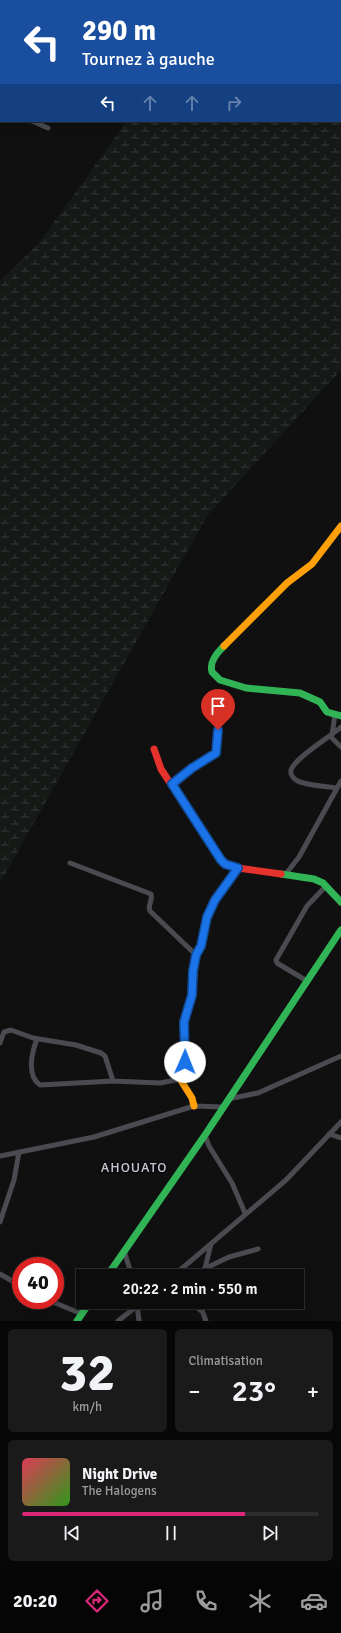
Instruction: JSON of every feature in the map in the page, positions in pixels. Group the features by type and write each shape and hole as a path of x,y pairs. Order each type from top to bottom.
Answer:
{"street":[{"path":"34,122 48,128"},
{"path":"331,735 338,715 324,710 319,702 296,691 288,689 250,689 235,686 217,678 212,673 211,667 216,657 230,641 283,587 299,576 315,561 331,536 341,526"},
{"path":"336,788 300,782 293,777 291,772 292,769 307,754 341,727"},
{"path":"172,784 192,768 216,753 218,730"},
{"path":"331,735 341,747"},
{"path":"154,749 161,769 225,864 238,868 314,879 326,886 341,902"},
{"path":"284,875 298,857 341,781"},
{"path":"70,863 151,894 152,898 149,906 150,911 196,955"},
{"path":"194,1106 192,1098 180,1079 185,1062 184,1022 192,995 193,971 196,955 201,946 207,917 215,900 238,868"},
{"path":"307,981 277,963 276,960 307,906 326,886"},
{"path":"112,1269 205,1134 341,930"},
{"path":"0,1044 4,1032 11,1030 36,1039 76,1045 101,1053 105,1056 114,1081"},
{"path":"36,1039 31,1054 32,1066 37,1083 40,1085 114,1081 160,1083 180,1079"},
{"path":"228,1099 258,1093 341,1056"},
{"path":"0,1156 94,1137 194,1106 223,1107"},
{"path":"182,1269 286,1180 341,1122"},
{"path":"205,1134 209,1146 232,1183 245,1214"},
{"path":"329,1134 341,1138"},
{"path":"0,1222 14,1180 19,1152"},
{"path":"204,1269 211,1243"},
{"path":"204,1269 229,1257 258,1249"},
{"path":"124,1251 130,1269"},
{"path":"0,1274 12,1281"},
{"path":"64,1307 82,1314"},
{"path":"77,1321 85,1309"},
{"path":"118,1321 132,1309"},
{"path":"139,1309 139,1321"},
{"path":"201,1310 206,1321"}],"green space":[{"path":"126,122 341,122 341,370 207,516 0,883 0,281 39,243"}],"traffic: fast":[{"path":"224,646 216,655 211,668 212,672 220,680 246,688 300,693 320,702 327,712 341,716"},
{"path":"207,916 215,900 238,868"},
{"path":"281,874 314,879 323,883 341,902"},
{"path":"112,1269 205,1135 341,930"},
{"path":"77,1321 85,1309"}],"traffic: slow":[{"path":"224,646 287,583 312,564 341,526"},
{"path":"194,1106 192,1098 180,1079 185,1062 184,1022 192,995 196,955 201,947 207,916"}],"traffic: jam":[{"path":"154,749 161,769 215,852 225,864 238,868 281,874"}],"district":[{"name":"AHOUATO","path":"134,1167"}],"route":[{"path":"185,1062 186,1046 184,1022 192,995 193,971 196,955 201,946 207,917 215,900 238,868 225,864 221,860 172,784 192,768 216,753 218,730"}]}
